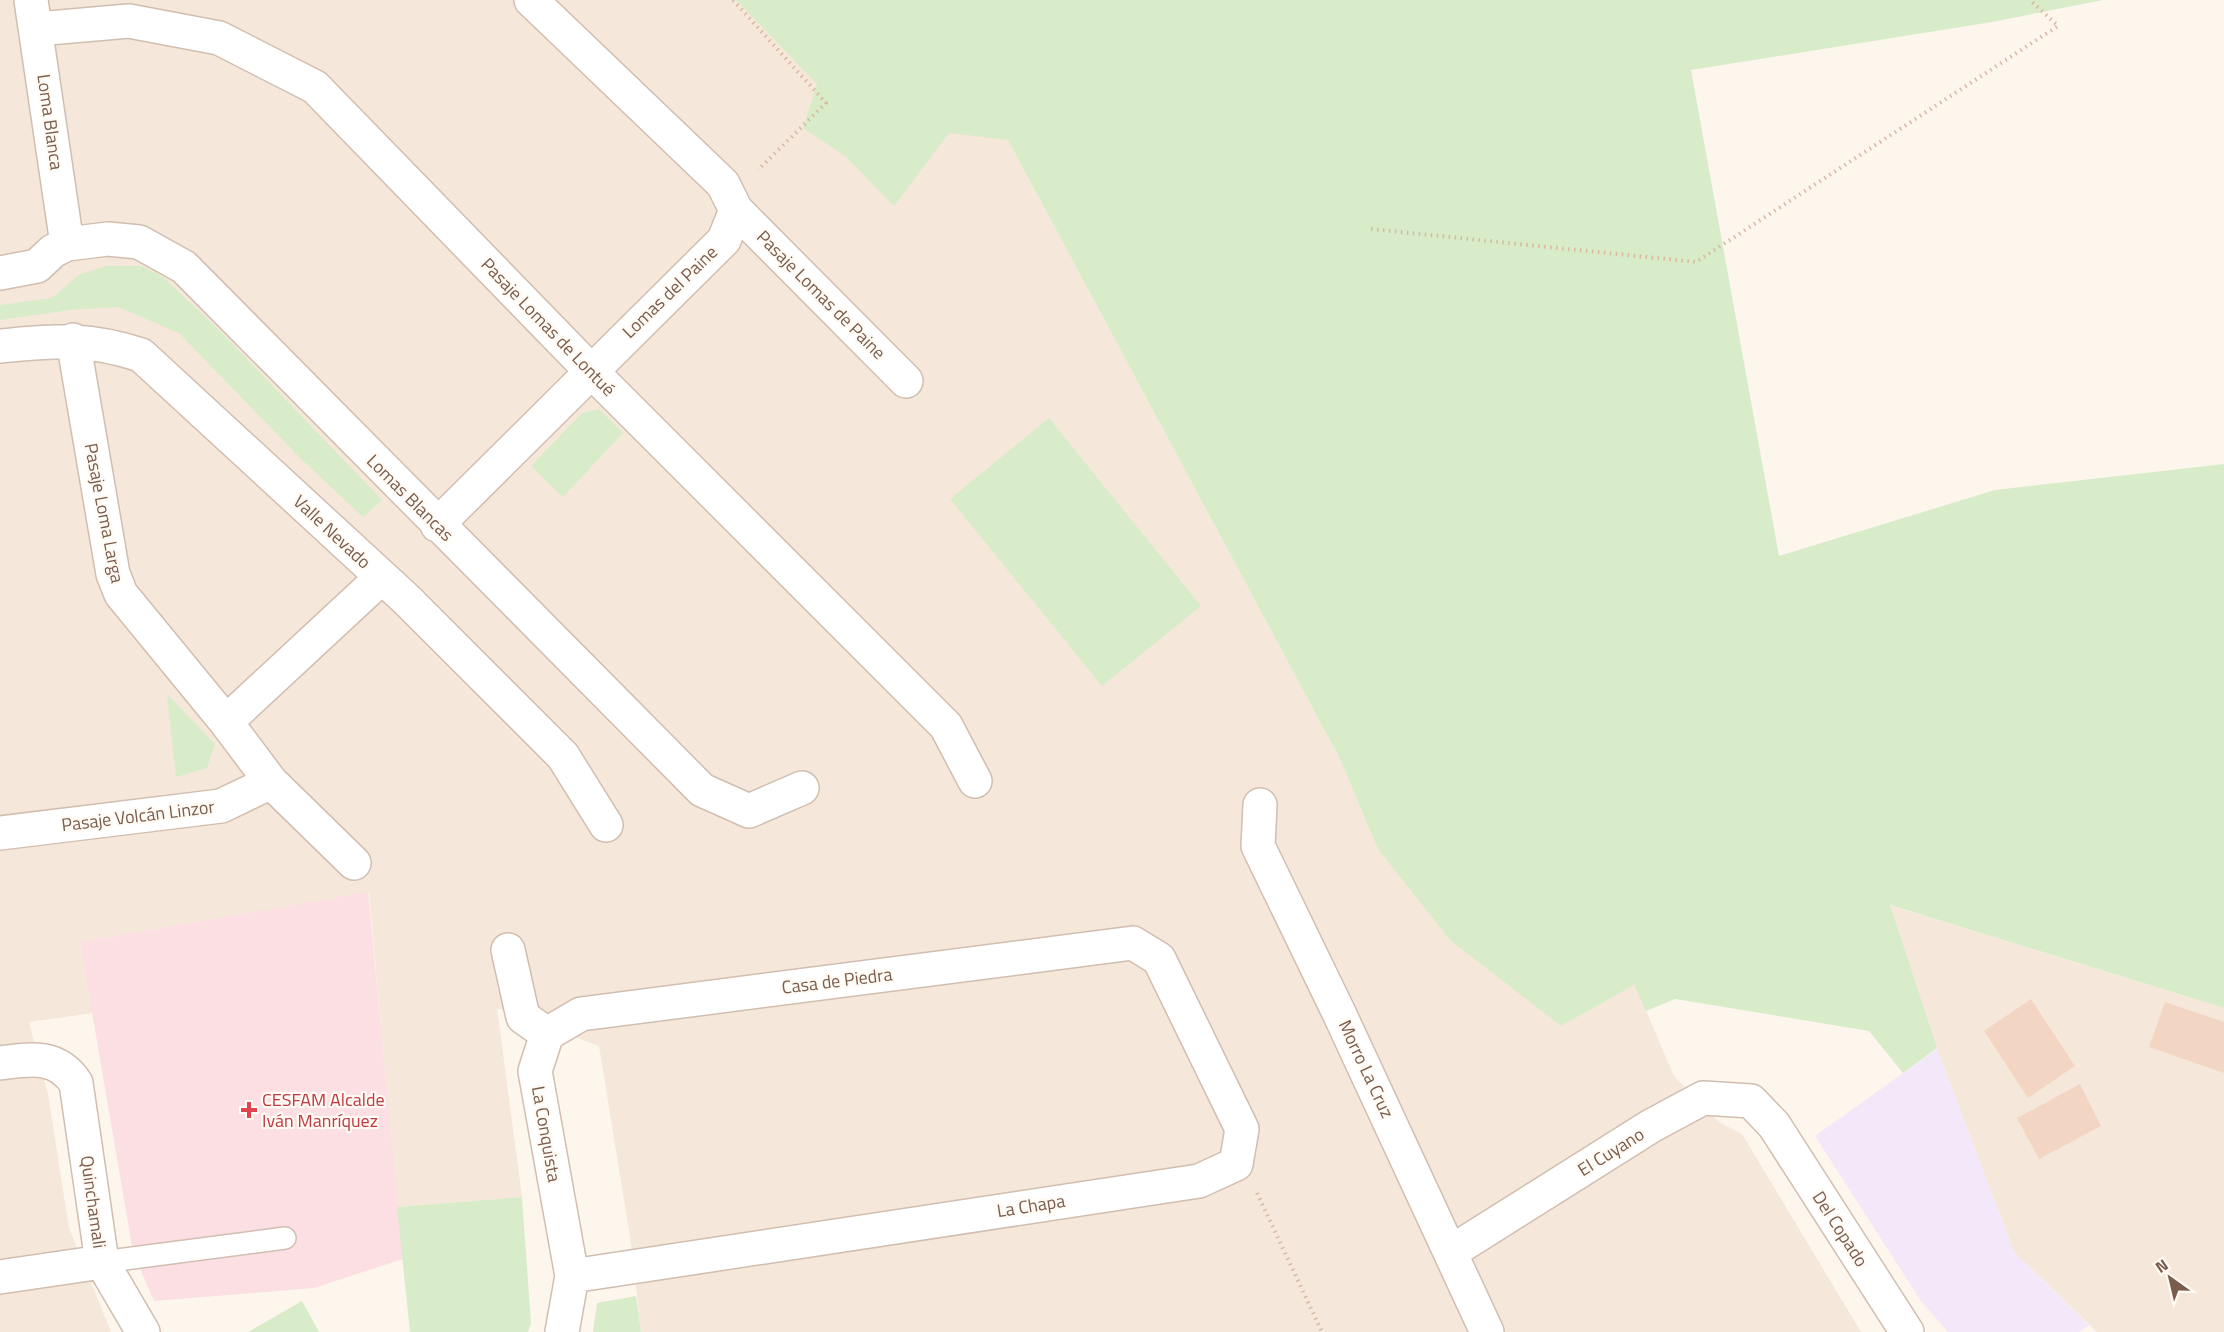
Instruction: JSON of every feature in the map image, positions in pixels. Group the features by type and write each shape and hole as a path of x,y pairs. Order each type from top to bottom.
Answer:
{"street":[{"path":"531,0 723,184 736,210"},
{"name":"Loma Blanca","path":"34,14 67,244"},
{"name":"Pasaje Lomas de Lontué","path":"34,14 129,21 219,38 315,87 590,370 946,726 975,781"},
{"name":"Lomas del Paine","path":"437,525 590,370 724,240 736,210"},
{"name":"Pasaje Lomas de Paine","path":"736,210 906,381"},
{"name":"Lomas Blancas","path":"0,273 37,266 53,251 67,244 108,239 139,242 184,267 437,525 702,790 749,811 802,788"},
{"name":"Valle Nevado","path":"0,346 73,340 108,344 141,356 190,398 406,599 563,756 606,825"},
{"name":"Pasaje Loma Larga","path":"73,340 113,574 121,594 226,722 271,782 354,863"},
{"path":"226,722 381,578"},
{"name":"Pasaje Volcán Linzor","path":"0,833 221,806 271,782"},
{"name":"Morro La Cruz","path":"1260,805 1257,846 1487,1332"},
{"name":"Casa de Piedra","path":"547,1034 581,1014 1133,943 1159,959 1242,1129 1236,1164"},
{"path":"508,950 523,1017 547,1034"},
{"name":"La Conquista","path":"547,1034 535,1071 572,1276 562,1332"},
{"name":"Quinchamali","path":"0,1063 36,1058 61,1067 76,1083 102,1262 143,1332"},
{"name":"El Cuyano","path":"1451,1252 1651,1126 1703,1098 1751,1101 1774,1125"},
{"name":"Del Copado","path":"1774,1125 1907,1332"},
{"name":"La Chapa","path":"572,1276 1199,1180 1236,1164"},
{"path":"7,1281 102,1262"}],"lane":[{"path":"102,1262 285,1238"}],"path":[{"path":"733,0 826,103 758,168 736,210"},
{"path":"1371,230 1696,262 2058,26 2030,0"},
{"path":"1236,1164 1261,1198 1322,1332"}],"shaded area":[{"path":"0,0 916,0 1008,140 1339,757 1378,849 1635,985 1674,1076 1719,1122 1742,1134 1861,1332 641,1332 631,1243 599,1046 497,1008 522,1197 397,1207 369,893 80,942 94,1013 29,1022 48,1094 69,1228 111,1332 0,1332"},
{"name":"CESFAM Alcalde Iván Manríquez","path":"368,892 403,1259 314,1288 154,1301 133,1252 80,942"},
{"path":"1889,905 2224,1008 2224,1332 2097,1332 2014,1252 1937,1049"},
{"path":"1937,1049 2014,1252 2089,1325 2079,1332 1948,1332 1921,1301 1815,1136"}],"green space":[{"path":"736,0 2103,0 1992,22 1691,70 1779,556 1995,490 2224,464 2224,1008 1890,905 1937,1048 1903,1073 1869,1031 1675,999 1646,1011 1634,985 1561,1026 1450,940 1378,849 1339,757 1008,140 949,133 894,206 845,156 803,128 817,84"},
{"path":"105,266 142,266 163,277 220,331 382,500 363,517 301,459 179,333 118,307 71,310 0,320 0,305 52,298 79,275"},
{"path":"599,409 623,433 563,497 531,466 582,413"},
{"path":"1049,418 1201,606 1102,686 950,499"},
{"path":"167,694 215,744 207,768 176,777"},
{"path":"522,1197 531,1323 528,1332 410,1332 397,1207"},
{"path":"636,1296 641,1332 593,1332 597,1303"},
{"path":"302,1301 319,1332 248,1332"}],"building":[{"path":"2031,999 2075,1066 2028,1098 1984,1031"},
{"path":"2165,1002 2224,1022 2224,1073 2149,1047"},
{"path":"2080,1084 2101,1126 2039,1159 2017,1118"}],"place":[{"name":"CESFAM Alcalde Iván Manríquez","path":"249,1110"}]}
